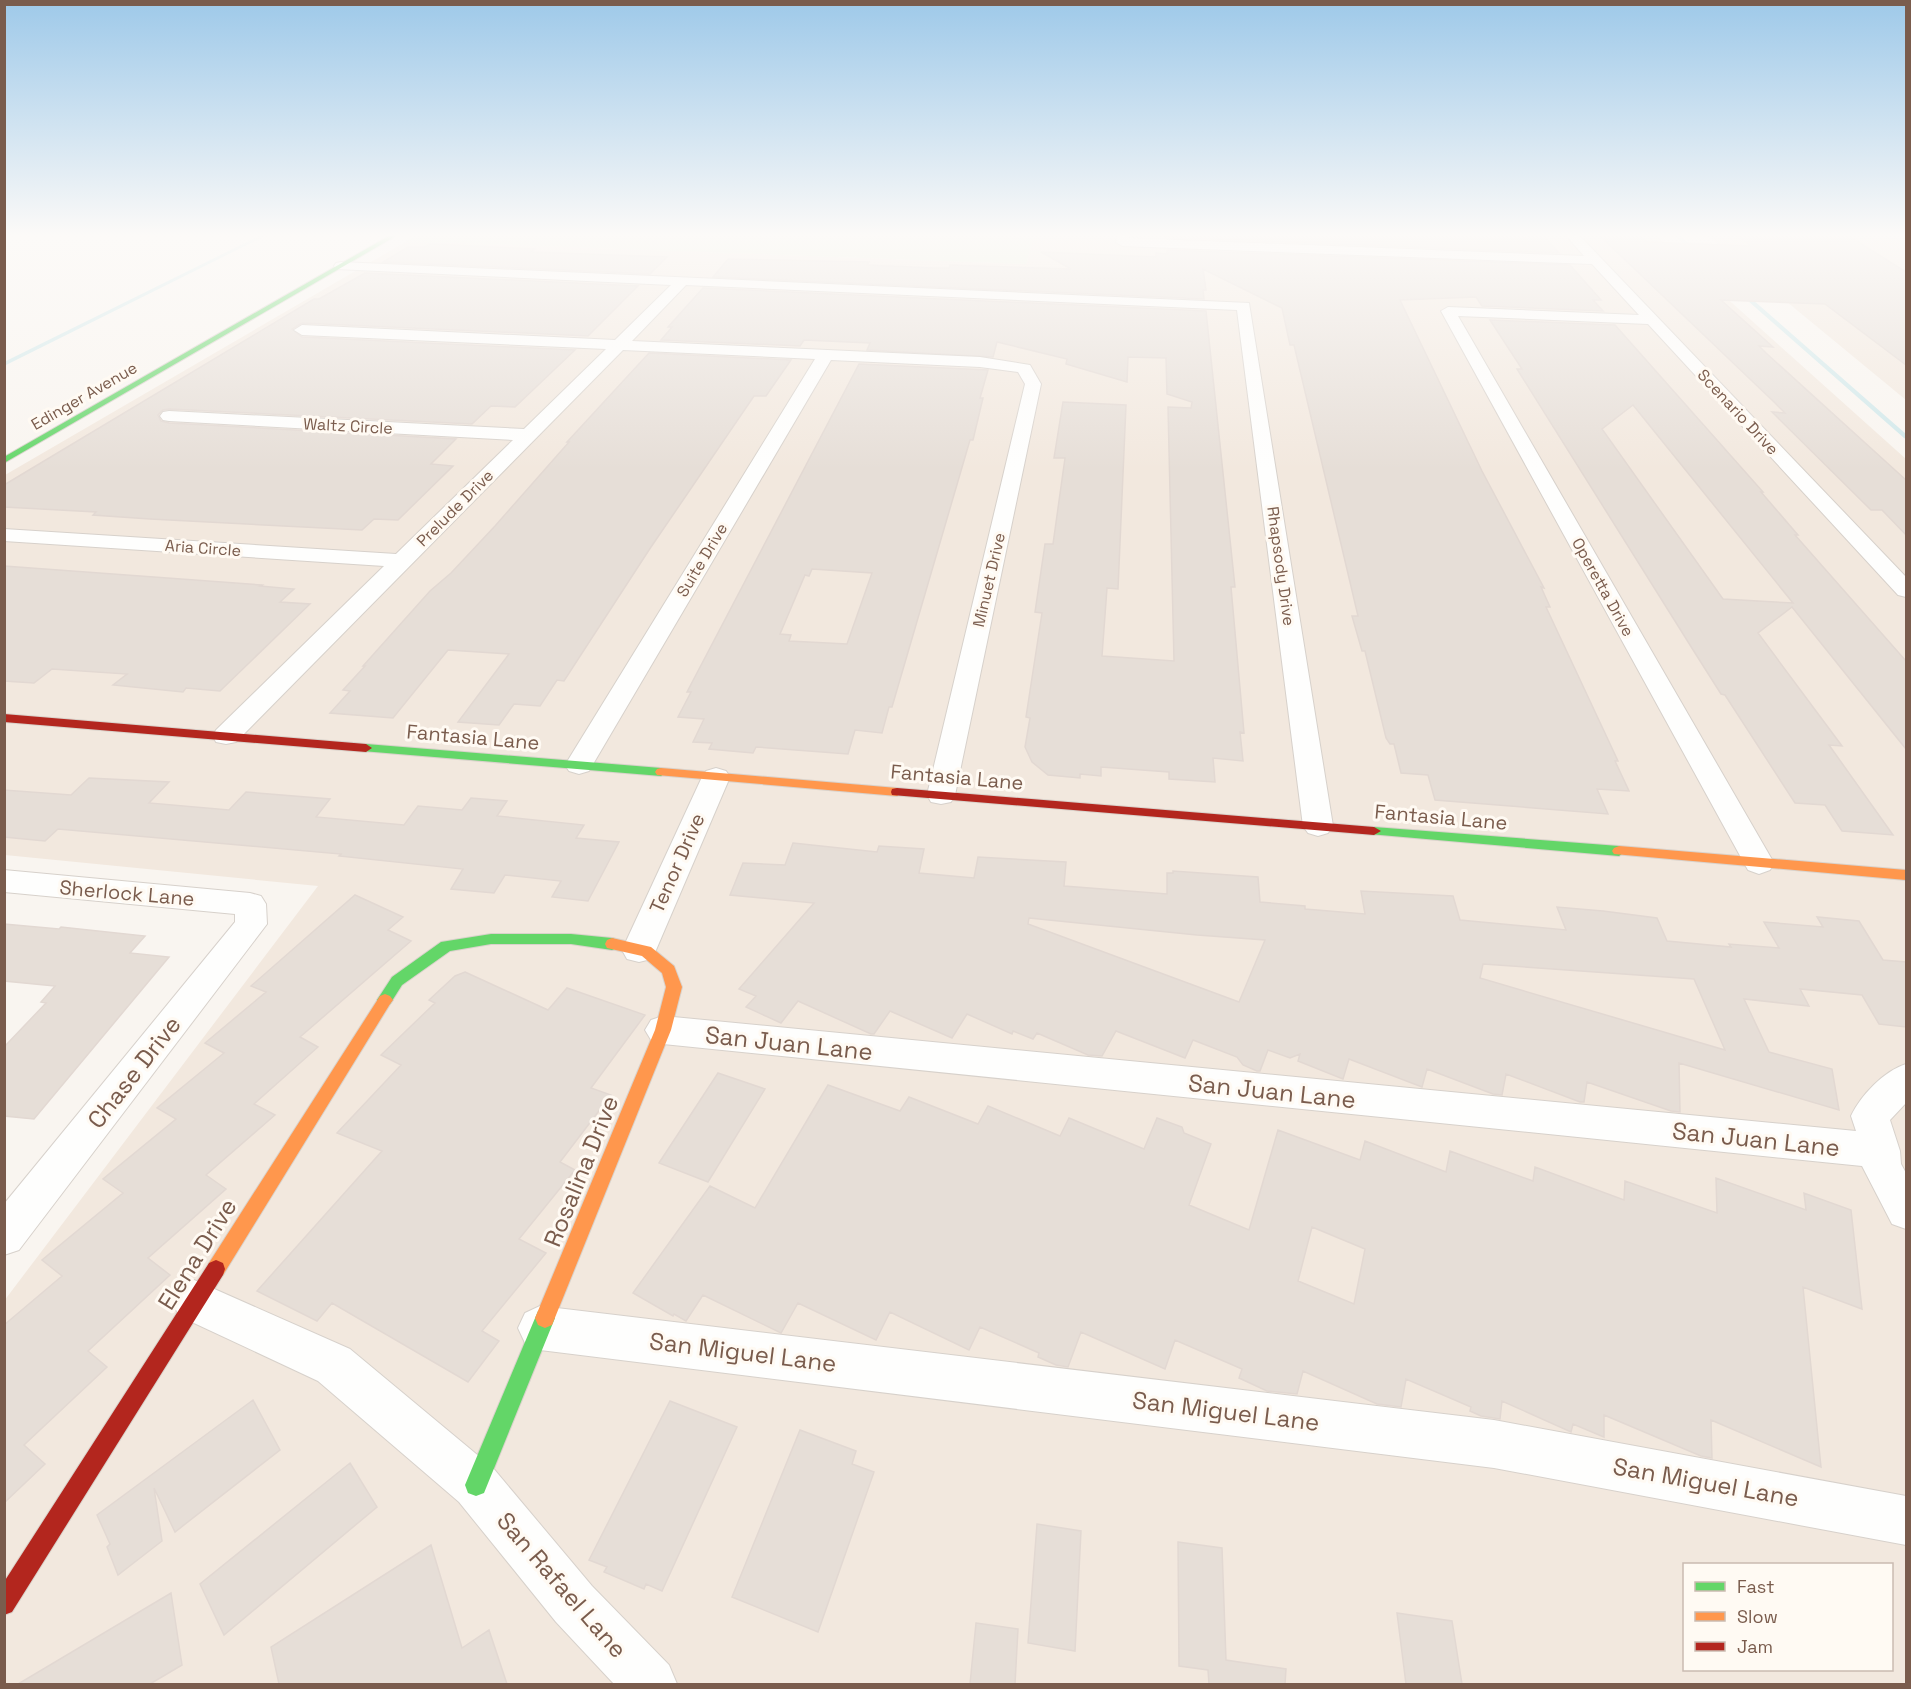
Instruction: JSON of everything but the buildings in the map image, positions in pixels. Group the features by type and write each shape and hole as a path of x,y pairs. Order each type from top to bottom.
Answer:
{"street":[{"name":"Edinger Avenue","path":"4,461 262,312"},
{"name":"Prelude Drive","path":"226,736 652,312"},
{"name":"Rhapsody Drive","path":"1245,312 1318,826"},
{"name":"Operetta Drive","path":"1448,312 1759,863"},
{"name":"Operetta Drive","path":"1467,312 1652,320"},
{"name":"Scenario Drive","path":"1644,312 1906,591"},
{"path":"302,330 826,355"},
{"name":"Minuet Drive","path":"826,355 980,362 1024,368 1033,384 941,795"},
{"name":"Suite Drive","path":"579,765 826,355"},
{"name":"Waltz Circle","path":"169,416 528,435"},
{"name":"Aria Circle","path":"4,535 402,561"},
{"name":"Fantasia Lane","path":"4,718 1906,875"},
{"name":"Tenor Drive","path":"639,950 716,777"},
{"name":"Sherlock Lane","path":"4,881 250,904"},
{"name":"Chase Drive","path":"4,1236 251,924 250,904"},
{"name":"Elena Drive","path":"4,1604 397,981 446,946 491,939 571,939"},
{"name":"Rosalina Drive","path":"476,1485 663,1030 674,987 669,970 646,951 571,939"},
{"name":"San Juan Lane","path":"663,1030 1881,1151"},
{"path":"1906,1079 1870,1116 1881,1151 1882,1166 1906,1211"},
{"path":"194,1301 334,1365 476,1485"},
{"name":"San Miguel Lane","path":"540,1328 1494,1444 1906,1521"},
{"name":"San Rafael Lane","path":"476,1485 574,1604 650,1684"}],"shaded area":[{"path":"285,312 1742,312 1906,459 1906,1684 5,1684 4,1301 318,886 5,855 5,475"},
{"path":"1799,312 1906,312 1906,400"}],"waterway":[{"path":"4,364 110,312"},
{"path":"1763,312 1906,437"}],"traffic: fast":[{"path":"4,461 262,312"},
{"path":"366,748 661,772"},
{"path":"1374,831 1619,851"},
{"path":"385,1000 397,981 446,946 491,939 571,939 612,944"},
{"path":"476,1485 545,1318"}],"traffic: slow":[{"path":"661,772 897,792"},
{"path":"1619,851 1906,875"},
{"path":"545,1318 663,1030 674,987 669,970 646,951 612,944"},
{"path":"216,1269 385,1000"}],"traffic: jam":[{"path":"4,718 366,748"},
{"path":"897,792 1374,831"},
{"path":"4,1604 216,1269"}]}
